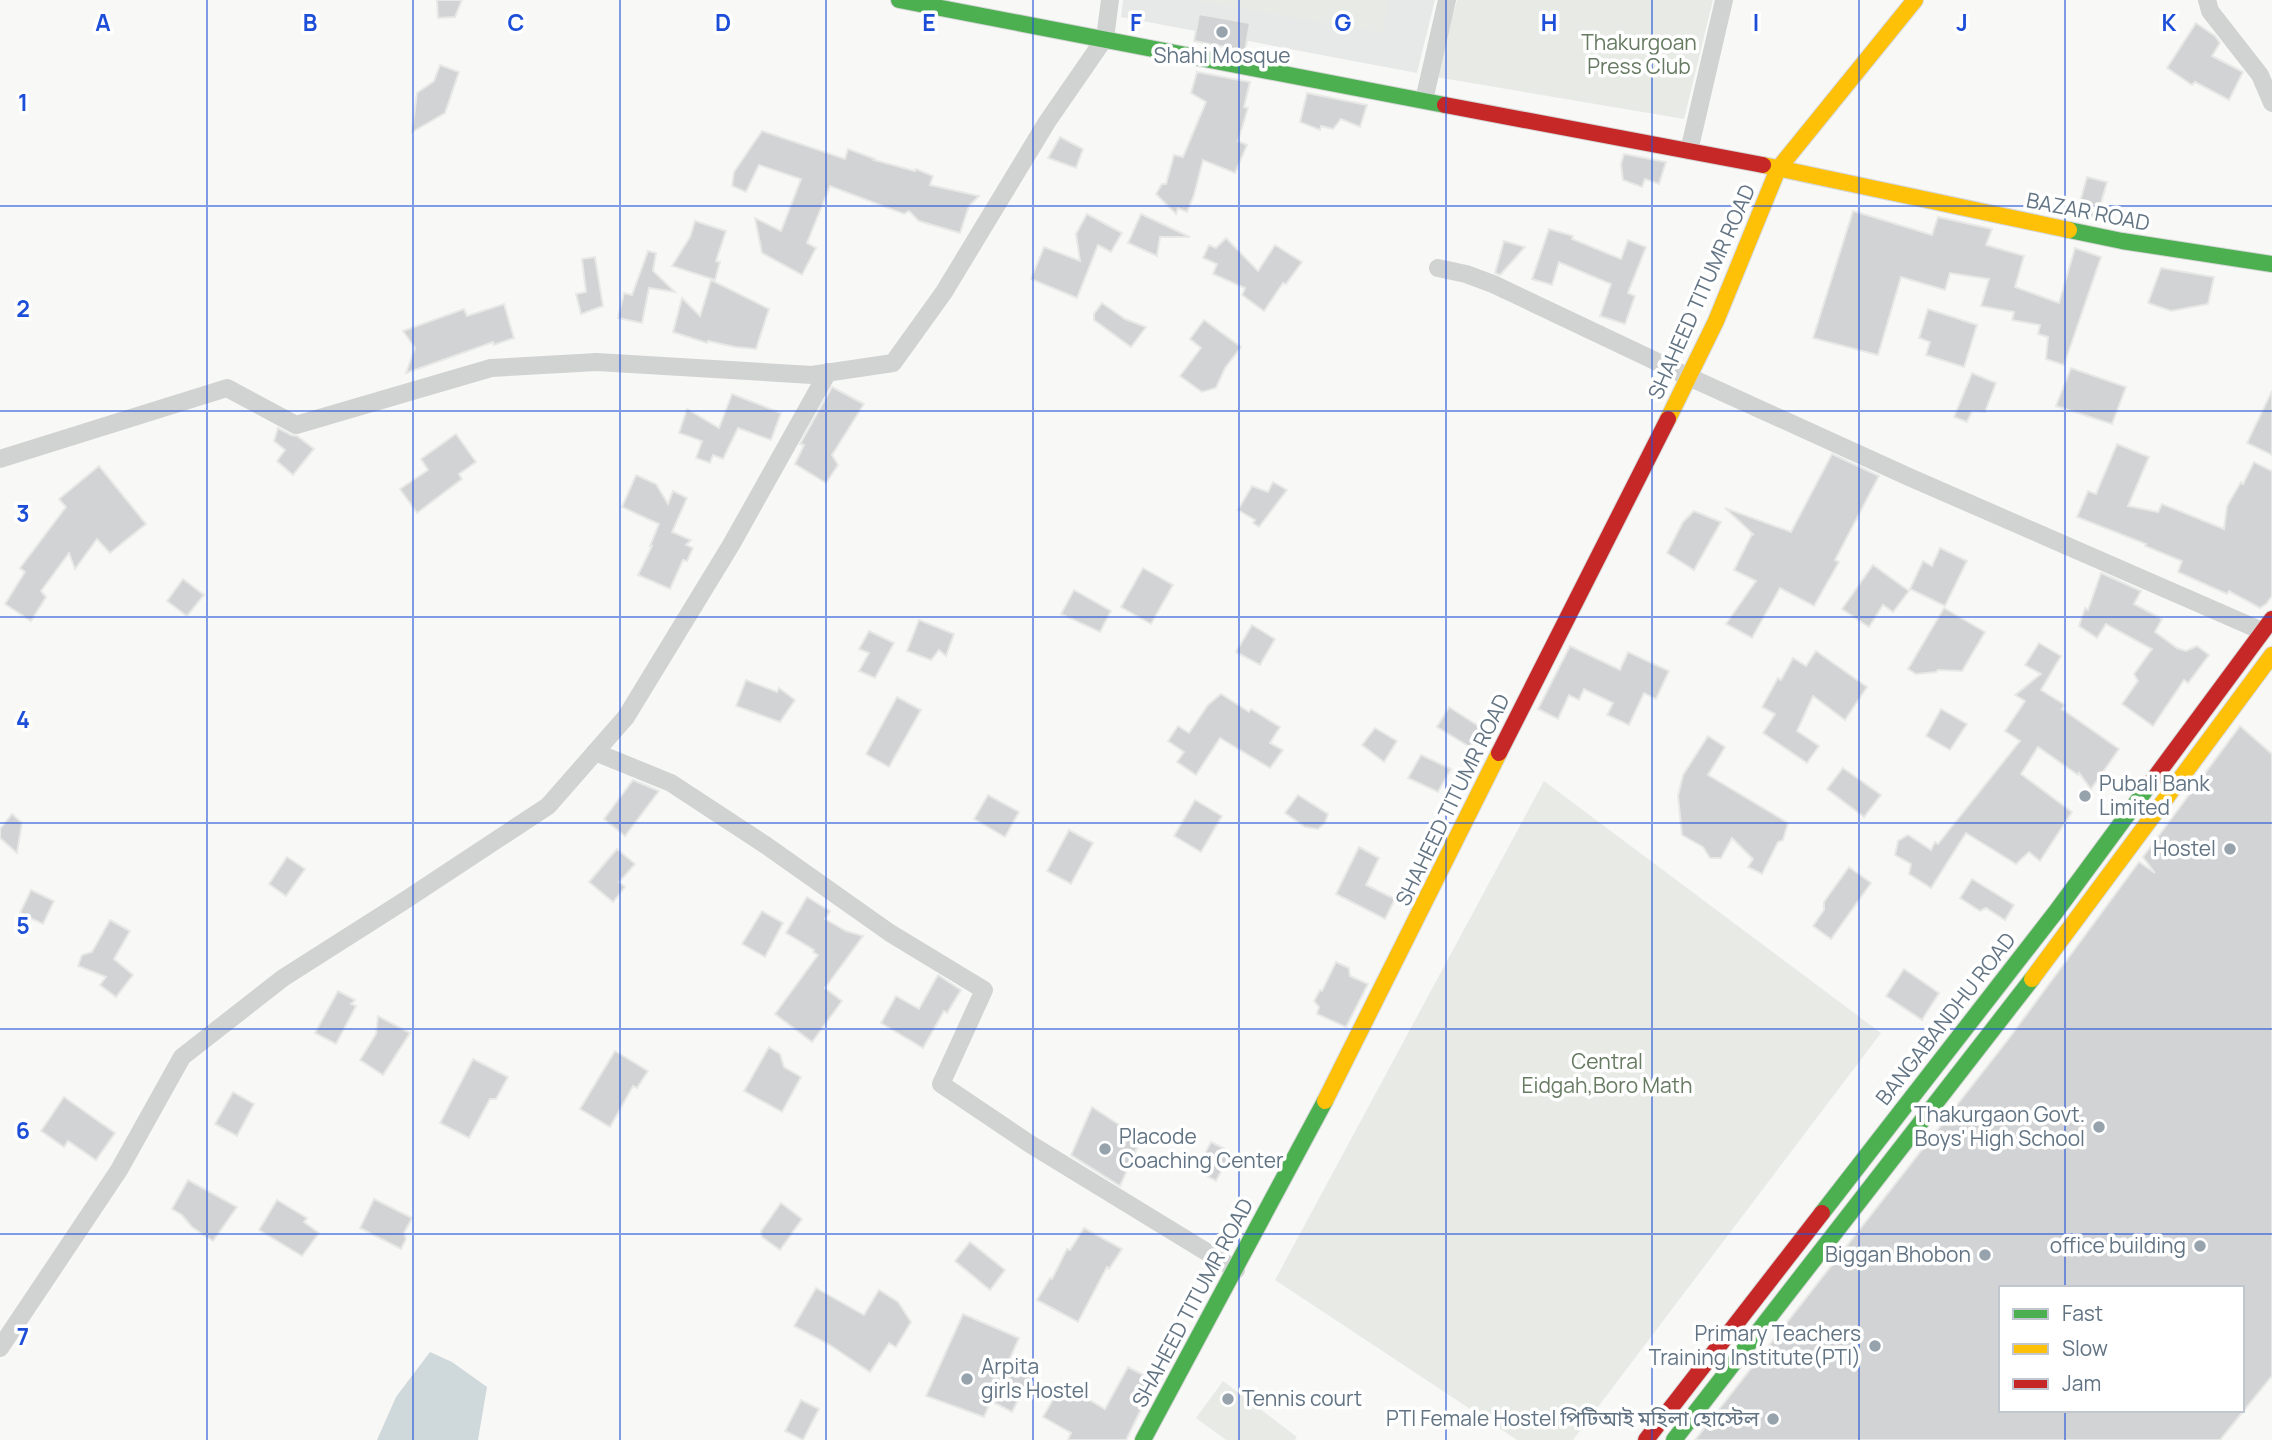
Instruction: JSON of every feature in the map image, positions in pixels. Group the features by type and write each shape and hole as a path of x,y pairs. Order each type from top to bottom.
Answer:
{"street":[{"name":"BAZAR ROAD","path":"899,0 1689,151 2122,241 2272,264"},
{"path":"0,459 227,388 296,425 491,368 597,362 812,375 893,363 944,292 1047,122 1105,38 1110,0"},
{"path":"1424,100 1447,0"},
{"path":"1689,151 1724,0"},
{"name":"SHAHEED TITUMR ROAD","path":"1143,1440 1236,1270 1388,979 1493,764 1618,521 1716,321 1778,169 1915,0"},
{"path":"2207,0 2210,11 2260,75 2272,103"},
{"path":"1438,268 1493,284 1689,377 1921,482 2269,630"},
{"path":"0,1348 119,1170 182,1058 282,978 548,806 626,717 731,545 828,372"},
{"name":"BANGABANDHU ROAD","path":"1646,1440 2055,913 2269,630"},
{"name":"BANGABANDHU ROAD","path":"1674,1440 2002,1021 2272,655"},
{"path":"595,752 671,783 767,846 890,933 984,990 941,1084 1030,1144 1236,1270"}],"shaded area":[{"path":"1123,0 1435,0 1417,73 1121,17"},
{"path":"430,1352 452,1362 487,1387 478,1440 377,1440 396,1397"}],"green space":[{"path":"1191,0 1388,0 1383,33"},
{"name":"Thakurgoan Press Club","path":"1457,0 1713,0 1684,119 1436,77"},
{"name":"Central Eidgah,Boro Math","path":"1544,781 1881,1033 1573,1440 1517,1440 1275,1280"},
{"name":"Tennis court","path":"1223,1381 1297,1437 1295,1440 1226,1440 1196,1418"}],"building":[{"path":"437,0 462,0 455,17 438,18"},
{"name":"Shahi Mosque","path":"1199,14 1250,23 1245,51 1194,41"},
{"path":"2196,23 2215,36 2220,43 2212,56 2243,72 2229,100 2195,82 2192,85 2167,68"},
{"path":"440,65 459,72 445,113 412,132 417,93 434,81"},
{"path":"1197,72 1250,82 1244,107 1248,108 1238,141 1247,145 1235,173 1203,160 1187,212 1178,208 1176,214 1156,194 1162,184 1166,184 1174,155 1183,157 1206,102 1191,93"},
{"path":"1307,93 1367,105 1360,127 1341,119 1333,129 1321,126 1320,130 1300,122"},
{"path":"762,131 845,159 848,149 874,160 915,171 916,169 933,176 930,185 979,196 969,206 960,233 919,221 909,211 904,214 830,186 807,243 816,248 802,275 762,253 755,218 781,231 801,179 759,165 746,192 732,186 734,172"},
{"path":"1060,137 1083,149 1076,168 1048,158"},
{"path":"1624,154 1666,162 1659,184 1645,179 1642,187 1623,180 1621,164"},
{"path":"2087,177 2107,182 2096,220 2076,216"},
{"path":"1853,211 1932,235 1938,217 1992,229 1986,245 2024,256 2015,287 2059,303 2075,248 2101,257 2064,365 2046,359 2048,337 2038,334 2040,325 2012,320 2014,312 1981,306 1989,279 1950,273 1945,290 1901,277 1878,355 1813,338"},
{"path":"1087,214 1122,233 1111,252 1098,245 1077,298 1031,279 1044,247 1080,261 1076,234"},
{"path":"1141,214 1190,237 1160,237 1157,256 1128,243"},
{"path":"695,221 726,231 716,261 720,262 715,280 672,266 690,237"},
{"path":"1549,229 1573,236 1572,239 1621,259 1628,240 1646,247 1628,293 1635,296 1625,324 1600,316 1611,284 1559,262 1552,285 1532,279"},
{"path":"1226,238 1258,271 1275,245 1302,262 1286,284 1283,283 1264,311 1242,295 1245,288 1213,274 1217,264 1203,258 1209,245 1216,248"},
{"path":"1504,241 1525,247 1500,275 1495,273"},
{"path":"648,251 656,253 653,271 675,292 649,288 642,323 618,318 624,293 632,295"},
{"path":"595,257 603,306 581,314 576,294 586,292 582,259"},
{"path":"2161,268 2214,277 2208,304 2171,311 2148,303"},
{"path":"711,280 769,309 756,349 708,341 707,343 673,332 682,298 700,316"},
{"path":"1102,303 1125,319 1146,327 1131,347 1094,320 1094,314"},
{"path":"504,304 514,338 494,345 493,342 406,373 415,348 403,331 464,309 467,316"},
{"path":"1928,309 1977,325 1964,367 1926,355 1930,342 1919,338"},
{"path":"1204,320 1241,347 1225,368 1216,388 1202,392 1180,376 1201,348 1190,339"},
{"path":"2071,368 2126,387 2112,424 2056,406"},
{"path":"1972,373 1996,383 1985,412 1972,411 1967,422 1954,417"},
{"path":"832,387 864,404 832,455 838,465 826,483 795,464 804,445 800,444"},
{"path":"2272,391 2272,455 2247,443"},
{"path":"732,394 781,413 771,440 738,428 723,459 713,455 710,463 696,458 702,441 679,433 687,409 719,428"},
{"path":"278,428 297,436 314,449 293,475 277,461 285,450 274,441"},
{"path":"456,434 476,462 459,474 462,479 417,513 400,489 428,470 421,459"},
{"path":"2117,444 2149,457 2128,506 2158,512 2162,504 2224,529 2227,506 2241,482 2243,484 2254,462 2272,471 2272,596 2266,604 2260,608 2229,591 2227,594 2178,572 2182,561 2077,517 2088,491 2096,494"},
{"path":"1832,454 1879,476 1835,560 1839,562 1814,606 1780,588 1752,638 1726,624 1756,581 1734,570 1752,534 1754,535 1725,508 1791,532"},
{"path":"99,466 146,524 110,553 97,539 75,569 69,553 41,591 46,597 31,621 5,604 25,572 20,568 66,507 59,499"},
{"path":"636,475 656,484 668,504 673,491 687,498 672,532 691,540 686,545 693,548 687,561 683,560 670,589 638,575 659,524 622,507"},
{"path":"1273,482 1287,490 1259,527 1253,523 1255,520 1238,510 1252,486 1268,492"},
{"path":"1694,511 1721,522 1694,570 1667,553 1683,522"},
{"path":"1940,548 1967,561 1945,606 1910,589 1923,561 1932,566"},
{"path":"1873,565 1909,591 1893,612 1883,605 1869,627 1842,609"},
{"path":"1143,568 1173,585 1151,624 1121,607"},
{"path":"2101,573 2141,591 2134,604 2162,619 2155,632 2177,648 2186,651 2197,646 2209,655 2188,683 2184,680 2153,726 2122,704 2138,681 2134,674 2152,649 2106,624 2097,638 2079,626 2085,608 2088,610"},
{"path":"183,579 204,595 187,616 167,601"},
{"path":"1074,590 1111,611 1100,632 1061,614"},
{"path":"1944,608 1985,632 1962,671 1938,670 1916,674 1908,669"},
{"path":"919,620 954,634 946,656 939,650 931,660 907,651"},
{"path":"1252,625 1275,639 1260,665 1236,652"},
{"path":"869,631 894,643 875,678 859,671 869,653 859,649"},
{"path":"2039,643 2061,656 2041,690 2065,705 2062,709 2119,749 2091,789 2079,773 2078,775 2038,747 2021,774 2072,812 2040,861 2029,852 2016,864 1966,833 1931,888 1909,874 1911,864 1895,855 1898,841 1908,835 1931,850 2020,741 2005,731 2025,701 2015,695 2041,674 2025,665"},
{"path":"1570,646 1620,670 1628,652 1669,671 1656,699 1644,693 1629,725 1607,715 1613,703 1584,689 1579,700 1569,695 1558,719 1538,709"},
{"path":"1816,651 1867,687 1845,720 1813,696 1797,731 1819,746 1807,763 1763,733 1775,714 1762,707 1793,658 1806,666"},
{"path":"746,680 777,692 779,688 795,700 780,722 736,706"},
{"path":"1221,694 1280,727 1270,743 1283,750 1270,768 1220,738 1196,775 1177,762 1184,752 1168,741 1178,726 1189,733 1208,705"},
{"path":"897,697 921,710 889,767 866,754"},
{"path":"1449,707 1486,731 1476,747 1470,747 1437,727"},
{"path":"1941,709 1967,724 1950,750 1926,736"},
{"name":"Thakurgaon Govt. Boys' High School","path":"2240,726 2272,754 2272,1376 2244,1410 2244,1286 1999,1286 1999,1412 2243,1412 2220,1440 1695,1440 2007,1041 2139,862 2155,873 2143,857"},
{"path":"1375,728 1397,741 1384,762 1362,745"},
{"path":"1708,736 1725,747 1708,775 1788,823 1783,840 1778,842 1762,874 1748,867 1753,859 1732,838 1721,858 1710,858 1703,847 1682,835 1678,796 1683,775"},
{"path":"1421,755 1451,769 1438,792 1408,778"},
{"path":"1843,768 1881,795 1864,817 1827,789"},
{"path":"633,780 659,791 625,836 604,819"},
{"path":"988,795 1019,812 1005,837 974,819"},
{"path":"1298,795 1328,814 1325,823 1318,829 1305,827 1285,813"},
{"path":"1195,800 1222,816 1201,852 1174,836"},
{"path":"12,814 22,823 17,853 0,838 0,829"},
{"path":"1069,830 1093,843 1071,884 1047,871"},
{"path":"1359,847 1379,858 1366,885 1395,899 1385,919 1336,894"},
{"path":"617,849 635,864 619,882 625,887 613,902 589,882"},
{"path":"287,857 305,869 286,896 269,884"},
{"path":"1849,867 1871,883 1831,939 1813,926 1824,910 1824,902"},
{"path":"1972,879 2014,905 2005,920 1986,908 1980,911 1960,898"},
{"path":"31,890 54,901 43,924 20,913"},
{"path":"807,897 830,911 825,919 846,931 863,936 825,988 842,1001 812,1042 775,1014 818,955 786,933"},
{"path":"762,911 783,923 765,957 742,944"},
{"path":"110,920 130,931 114,959 133,975 116,997 100,985 106,977 78,966 82,955 92,952"},
{"path":"1336,962 1349,968 1350,976 1368,984 1346,1027 1317,1014 1319,1007 1314,1001"},
{"path":"1904,969 1939,993 1922,1020 1886,996"},
{"path":"938,975 961,990 947,1013 944,1011 923,1048 881,1023 896,996 919,1009"},
{"path":"338,991 355,1000 351,1004 356,1006 336,1044 315,1033"},
{"path":"378,1016 410,1033 383,1075 360,1060 376,1034"},
{"path":"769,1047 780,1054 784,1067 801,1077 782,1112 744,1091"},
{"path":"615,1051 648,1071 637,1088 633,1086 610,1127 580,1109"},
{"path":"473,1059 508,1077 496,1099 490,1099 469,1138 440,1123"},
{"path":"233,1092 254,1104 237,1136 215,1124"},
{"path":"64,1097 115,1133 96,1160 68,1141 64,1147 41,1131"},
{"name":"Placode Coaching Center","path":"1092,1107 1141,1139 1120,1186 1071,1155"},
{"path":"1211,1142 1231,1152 1216,1181 1196,1170"},
{"path":"188,1180 237,1207 213,1241 172,1209"},
{"path":"374,1199 412,1218 404,1233 406,1239 401,1249 360,1228"},
{"path":"277,1200 307,1218 304,1222 319,1233 302,1256 259,1230"},
{"path":"781,1203 802,1219 780,1250 762,1237 761,1231"},
{"path":"1084,1228 1122,1249 1109,1269 1107,1267 1078,1322 1037,1300 1050,1278 1052,1279 1067,1249 1070,1250"},
{"path":"970,1242 1005,1270 990,1290 955,1261"},
{"path":"816,1288 864,1315 879,1290 898,1302 911,1322 896,1347 889,1343 870,1372 830,1345 794,1326"},
{"name":"Arpita girls Hostel","path":"963,1314 1019,1338 1007,1365 1030,1377 1012,1412 991,1401 984,1417 926,1396"},
{"path":"1128,1367 1155,1381 1126,1440 1068,1440 1071,1433 1043,1417 1062,1384 1105,1409"},
{"path":"801,1400 819,1409 803,1440 785,1431"}],"traffic: fast":[{"path":"899,0 1445,105"},
{"path":"2069,230 2272,264"},
{"path":"1822,1213 2055,913 2150,784"},
{"path":"1674,1440 2032,979"},
{"path":"1143,1440 1325,1101"}],"traffic: slow":[{"path":"1668,419 1716,321 1778,169 1915,0"},
{"path":"1763,165 2069,230"},
{"path":"2032,979 2272,655"},
{"path":"1325,1101 1499,753"}],"traffic: jam":[{"path":"1445,105 1763,165"},
{"path":"1499,753 1668,419"},
{"path":"2150,784 2272,619"},
{"path":"1646,1440 1822,1213"}],"place":[{"name":"Shahi Mosque","path":"1222,32"},
{"name":"Pubali Bank Limited","path":"2085,796"},
{"name":"Hostel","path":"2230,849"},
{"name":"Thakurgaon Govt. Boys' High School","path":"2099,1127"},
{"name":"Placode Coaching Center","path":"1105,1149"},
{"name":"office building","path":"2200,1246"},
{"name":"Biggan Bhobon","path":"1985,1255"},
{"name":"Primary Teachers Training Institute(PTI)","path":"1875,1346"},
{"name":"Arpita girls Hostel","path":"967,1379"},
{"name":"Tennis court","path":"1228,1399"},
{"name":"PTI Female Hostel পিটিআই মহিলা হোস্টেল","path":"1773,1419"}]}
